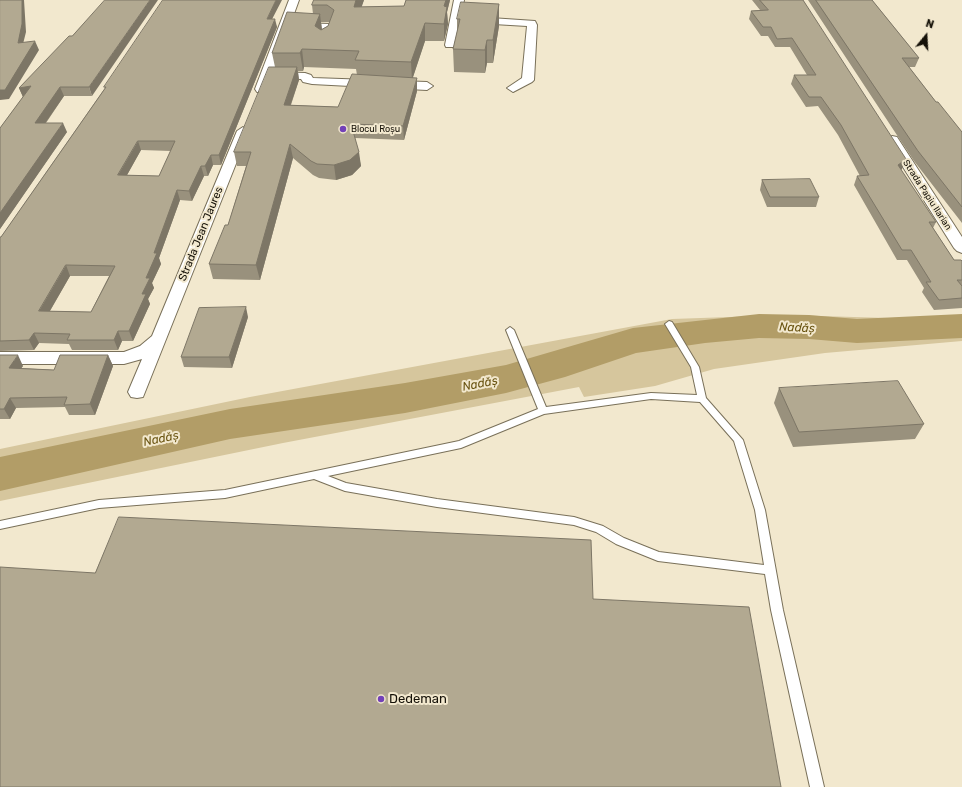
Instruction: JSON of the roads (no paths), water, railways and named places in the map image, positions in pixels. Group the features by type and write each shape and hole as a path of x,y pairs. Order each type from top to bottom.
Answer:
{"street":[{"path":"254,104 294,0"},
{"path":"450,45 459,0"},
{"path":"455,19 531,23 528,80 512,88"},
{"path":"285,26 330,26 324,43"},
{"path":"266,75 305,76 307,80 312,81 427,86"},
{"name":"Strada Jean Jaures","path":"137,392 248,119"},
{"name":"Strada Papiu Ilarian","path":"886,131 962,248"},
{"path":"0,358 124,358 140,354 150,348 158,338"}],"lane":[{"path":"669,324 695,367 702,399 738,440 760,510 777,610 817,787"},
{"path":"510,330 543,412"},
{"path":"0,525 99,504 225,494 461,444 543,412 651,396 702,399"},
{"path":"314,475 345,487 437,503 574,521 599,529 620,542 658,556 770,570"}],"waterway":[{"name":"Nadăș","path":"0,474 230,424 405,398 506,379 551,367 633,341 705,331 759,326 809,327 857,331 962,326"}],"place":[{"name":"Blocul Roșu","path":"343,129"},
{"name":"Dedeman","path":"381,699"}]}
